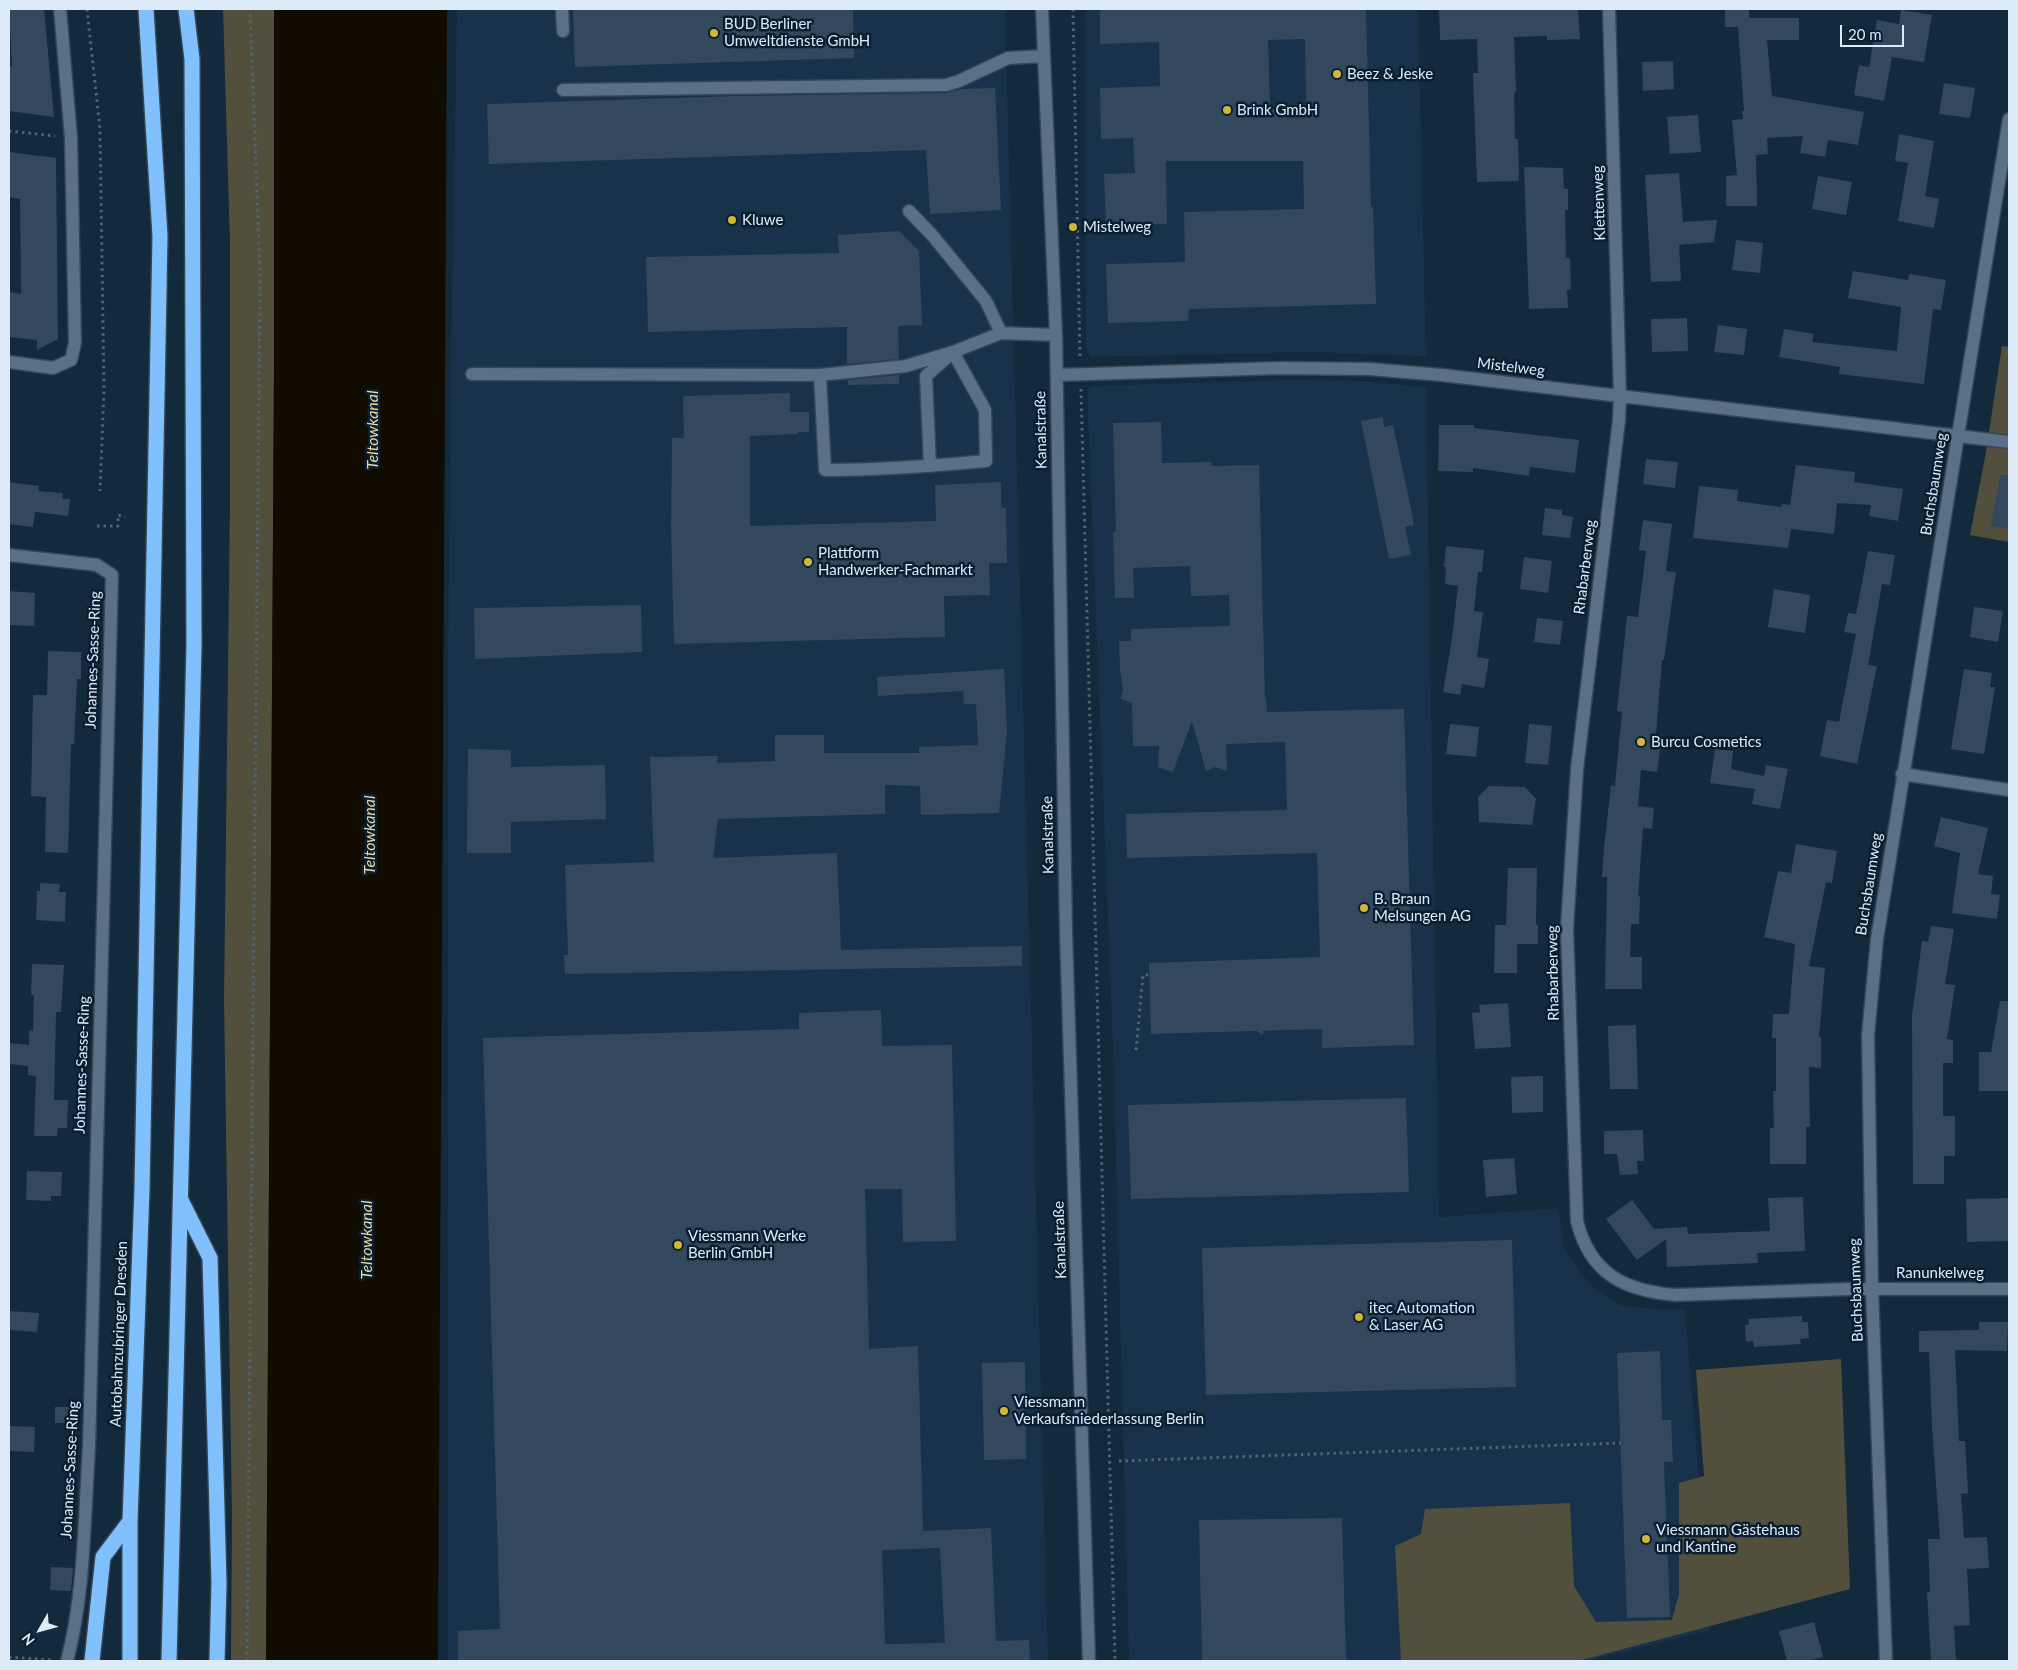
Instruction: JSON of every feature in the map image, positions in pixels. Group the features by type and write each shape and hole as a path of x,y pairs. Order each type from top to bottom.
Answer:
{"highway":[{"name":"Autobahnzubringer Dresden","path":"130,1661 130,1521 142,1149 160,236 146,9"},
{"path":"169,1661 194,645 192,59 186,9"},
{"path":"181,1199 210,1258 219,1583 217,1661"},
{"path":"92,1661 103,1557 130,1521"}],"street":[{"path":"9,362 53,368 71,360 75,343 70,138 60,9"},
{"path":"562,9 563,31"},
{"name":"Kanalstraße","path":"1042,9 1056,335 1066,923 1088,1661"},
{"name":"Klettenweg","path":"1609,9 1620,396"},
{"path":"563,90 946,85 959,81 1008,58 1043,56"},
{"name":"Buchsbaumweg","path":"1886,1661 1872,1289 1868,1035 1876,939 2009,120"},
{"path":"909,211 932,235 986,301 1001,333"},
{"path":"472,374 820,375 906,366 953,352 1001,333 1056,335"},
{"path":"930,466 926,376 953,352"},
{"path":"820,375 825,470 876,470 986,460 985,410 953,352"},
{"name":"Mistelweg","path":"1057,375 1280,368 1369,369 1442,374 2009,442"},
{"name":"Rhabarberweg","path":"1620,396 1618,430 1576,769 1567,928 1577,1221 1580,1234 1586,1247 1602,1269 1627,1285 1641,1291 1676,1295 1872,1289"},
{"name":"Johannes-Sasse-Ring","path":"9,555 97,565 112,575 88,1448 81,1578 74,1634 67,1661"},
{"path":"1902,774 2009,790"},
{"name":"Ranunkelweg","path":"1872,1289 2009,1289"}],"path":[{"path":"87,9 100,130 104,390 100,491"},
{"path":"246,1661 260,273 250,9"},
{"path":"1073,9 1080,332"},
{"path":"9,131 70,138"},
{"path":"1082,410 1115,1661"},
{"path":"98,526 118,526 118,515 125,516"},
{"path":"1136,1050 1143,975 1149,975"},
{"path":"1119,1461 1621,1443"}],"shaded area":[{"path":"223,9 274,9 274,368 266,1661 231,1661 232,1516 224,1000 230,503 230,243"},
{"path":"457,9 1005,9 1048,1661 448,1661 448,664"},
{"path":"1085,9 1418,9 1426,356 1309,352 1090,357 1086,347"},
{"path":"2002,346 2009,347 2009,542 1970,535 1986,452"},
{"path":"1290,380 1360,381 1426,387 1439,1217 1559,1208 1563,1245 1578,1270 1596,1290 1620,1305 1662,1310 1685,1309 1711,1630 1587,1661 1129,1661 1113,1046 1087,390 1091,386"},
{"path":"1841,1359 1850,1589 1578,1661 1401,1661 1395,1546 1421,1534 1425,1509 1570,1503 1574,1586 1596,1622 1672,1620 1679,1594 1679,1483 1704,1476 1696,1370"}],"water":[{"name":"Teltowkanal","path":"274,9 447,9 438,1661 266,1661 274,368"}],"building":[{"path":"9,9 44,9 54,117 9,111 9,66 12,66"},
{"name":"BUD Berliner Umweltdienste GmbH","path":"573,9 853,9 854,58 575,67"},
{"path":"1100,9 1366,9 1371,207 1373,207 1376,304 1189,309 1188,321 1108,323 1106,264 1185,262 1184,212 1304,209 1303,161 1166,161 1167,224 1106,225 1104,174 1135,173 1133,138 1101,139 1100,88 1160,86 1159,42 1100,44","holes":["1305,39 1306,104 1270,105 1268,40"]},
{"path":"1439,9 1578,9 1580,39 1547,40 1547,36 1514,37 1515,139 1518,139 1519,181 1477,182 1473,73 1478,73 1477,39 1440,40"},
{"path":"1725,9 1749,9 1749,18 1799,18 1799,40 1767,40 1772,96 1864,112 1858,145 1828,140 1825,157 1800,153 1803,136 1767,138 1768,154 1756,155 1757,206 1726,206 1726,176 1737,175 1732,120 1743,119 1742,111 1744,111 1738,27 1725,27"},
{"path":"1901,10 1932,15 1924,62 1892,57 1884,101 1854,95 1859,65 1869,67 1877,20 1899,24"},
{"path":"1673,61 1674,89 1643,91 1642,62"},
{"path":"1944,83 1975,88 1970,118 1939,114"},
{"path":"995,88 1001,210 930,214 926,150 489,164 487,104 736,96 946,93 962,89"},
{"path":"1698,115 1701,152 1670,154 1667,117"},
{"path":"1899,134 1934,141 1925,196 1939,199 1934,228 1898,221 1908,163 1895,161"},
{"path":"9,152 56,158 58,339 37,350 37,340 9,337 9,292 21,294 20,199 9,197"},
{"path":"1524,167 1563,168 1564,189 1568,189 1568,210 1565,210 1566,258 1570,258 1571,289 1567,290 1568,308 1529,309"},
{"path":"1679,173 1683,222 1717,220 1714,242 1679,245 1681,281 1651,282 1645,175"},
{"path":"1818,176 1852,182 1846,215 1812,209"},
{"path":"899,231 919,251 922,325 898,326 899,359 847,364 847,327 648,332 646,257 839,253 838,235"},
{"path":"1736,240 1763,243 1760,273 1732,270"},
{"path":"1853,271 1908,280 1909,274 1946,280 1941,310 1933,309 1924,384 1839,374 1840,367 1779,357 1784,329 1814,334 1812,342 1897,351 1901,307 1848,298"},
{"path":"1687,318 1688,351 1652,352 1651,319"},
{"path":"1718,325 1747,329 1744,355 1714,352"},
{"path":"899,375 899,384 848,385 848,380"},
{"name":"Plattform Handwerker-Fachmarkt","path":"790,393 790,412 809,412 809,432 750,436 750,526 936,521 935,485 1001,482 1001,508 1006,508 1007,563 989,563 990,595 944,596 945,637 674,644 671,528 672,438 684,438 683,396"},
{"path":"1383,417 1384,427 1393,425 1413,518 1413,525 1405,527 1411,555 1389,559 1361,421"},
{"path":"1161,422 1162,463 1211,462 1212,466 1259,465 1265,699 1267,712 1404,709 1414,1045 1322,1048 1322,1029 1151,1034 1149,963 1320,957 1317,853 1127,858 1126,814 1287,810 1285,742 1226,744 1227,771 1215,767 1206,771 1192,721 1173,772 1158,767 1159,746 1133,746 1132,703 1121,699 1123,689 1119,641 1131,641 1131,629 1230,626 1229,595 1191,596 1190,566 1133,568 1134,598 1115,598 1113,532 1116,532 1113,423"},
{"path":"1439,425 1474,425 1474,428 1579,440 1575,473 1530,467 1529,476 1473,468 1473,472 1438,471"},
{"path":"1646,459 1678,462 1675,488 1643,484"},
{"path":"1796,465 1855,472 1854,482 1903,489 1898,521 1869,516 1871,505 1837,503 1834,534 1791,529 1788,548 1693,538 1699,486 1738,490 1737,501 1781,507 1782,504 1790,505"},
{"path":"2000,475 2009,475 2009,529 1991,526"},
{"path":"9,482 39,486 38,491 63,493 62,499 70,499 68,516 35,512 33,527 9,524"},
{"path":"1545,508 1562,510 1562,515 1573,517 1570,538 1542,535"},
{"path":"1643,520 1672,524 1666,571 1676,572 1664,660 1662,660 1656,734 1662,735 1657,772 1641,770 1638,806 1654,808 1652,829 1643,828 1638,896 1640,896 1639,924 1631,924 1630,957 1642,957 1642,989 1605,989 1607,877 1602,877 1604,848 1611,785 1615,786 1622,712 1617,711 1627,616 1638,617 1646,551 1639,550"},
{"path":"1446,546 1484,550 1482,572 1478,572 1474,611 1483,612 1477,657 1489,659 1484,688 1462,684 1460,695 1443,692 1458,586 1445,584"},
{"path":"1868,551 1895,555 1890,585 1882,584 1868,665 1877,666 1857,764 1820,756 1827,720 1839,722 1856,634 1844,632 1848,613 1856,614"},
{"path":"1524,557 1552,561 1548,593 1520,589"},
{"path":"1774,589 1810,595 1805,633 1768,627"},
{"path":"9,591 35,593 34,626 9,625"},
{"path":"641,605 642,652 475,659 474,608"},
{"path":"1974,607 2003,611 1998,642 1970,637"},
{"path":"1537,618 1563,621 1560,645 1534,642"},
{"path":"48,651 81,652 81,679 77,679 74,744 71,744 68,853 45,852 46,797 31,796 33,695 47,695"},
{"path":"1004,669 1007,731 999,813 921,815 920,786 885,785 885,814 718,819 713,858 837,853 841,950 1022,946 1022,966 565,974 564,955 568,955 565,865 654,862 650,757 718,756 717,763 775,761 775,735 824,735 824,753 919,753 919,747 978,745 976,704 964,704 963,691 878,696 877,677"},
{"path":"1964,669 1992,673 1990,687 1995,687 1984,754 1951,749"},
{"path":"1450,724 1479,727 1476,757 1446,754"},
{"path":"1529,724 1552,726 1548,765 1525,763"},
{"path":"468,749 511,750 511,767 605,765 606,819 511,822 511,853 467,853"},
{"path":"1715,749 1733,751 1731,769 1764,776 1766,765 1788,769 1780,809 1752,804 1755,789 1710,783"},
{"path":"1489,786 1525,787 1536,799 1532,825 1479,822 1478,797"},
{"path":"1941,817 1988,828 1978,874 1993,876 1991,894 2000,895 1997,919 1952,913 1960,853 1934,846"},
{"path":"1796,844 1837,851 1832,883 1826,882 1809,966 1825,968 1819,1037 1821,1037 1821,1068 1809,1067 1810,1127 1806,1127 1806,1164 1770,1164 1770,1128 1774,1128 1773,1091 1776,1091 1776,1038 1772,1038 1773,1014 1789,1014 1795,944 1764,937 1778,871 1791,873"},
{"path":"1508,868 1537,868 1536,925 1538,925 1538,944 1517,944 1517,973 1494,973 1495,925 1506,925"},
{"path":"40,883 60,884 59,892 66,892 65,922 36,920 37,891 40,891"},
{"path":"1931,926 1954,929 1945,984 1955,985 1947,1039 1953,1040 1953,1063 1943,1063 1943,1116 1955,1116 1955,1156 1944,1156 1944,1184 1913,1184 1912,1016 1922,941 1928,942"},
{"path":"32,964 64,965 61,1012 56,1012 54,1100 68,1100 67,1128 58,1128 57,1136 34,1136 36,1076 28,1075 28,1066 9,1064 9,1043 29,1045 29,1030 33,1031 34,995 31,995"},
{"path":"2000,1001 2009,1001 2009,1091 1979,1091 1979,1052 1991,1052"},
{"path":"1508,1003 1511,1047 1475,1049 1472,1013 1480,1012 1479,1005"},
{"name":"Viessmann Werke Berlin GmbH","path":"881,1010 882,1046 952,1045 956,1241 903,1242 902,1189 865,1189 869,1349 918,1346 923,1531 991,1528 996,1641 1029,1640 1030,1661 458,1661 458,1631 500,1629 483,1038 799,1029 799,1013","holes":["940,1548 945,1643 885,1644 882,1550"]},
{"path":"1636,1025 1638,1089 1610,1089 1608,1026"},
{"path":"1543,1076 1543,1112 1512,1113 1511,1077"},
{"path":"1406,1098 1409,1192 1131,1199 1128,1105"},
{"path":"1643,1130 1644,1161 1637,1161 1638,1174 1620,1175 1617,1154 1604,1154 1604,1131"},
{"path":"1514,1158 1517,1194 1486,1197 1483,1160"},
{"path":"27,1171 62,1172 61,1196 51,1196 51,1201 26,1200"},
{"path":"1803,1197 1805,1251 1757,1253 1758,1263 1667,1267 1666,1239 1637,1260 1606,1219 1632,1200 1654,1229 1687,1227 1688,1234 1770,1231 1768,1198"},
{"path":"2009,1198 2009,1241 1967,1242 1966,1199"},
{"name":"itec Automation & Laser AG","path":"1512,1240 1516,1387 1206,1395 1202,1248"},
{"path":"9,1311 39,1313 37,1332 9,1330"},
{"path":"1802,1316 1802,1322 1808,1322 1809,1338 1800,1339 1801,1344 1754,1347 1753,1341 1746,1342 1745,1325 1749,1325 1748,1319"},
{"path":"1979,1322 2008,1322 2007,1351 1955,1350 1959,1441 1965,1441 1968,1493 1961,1494 1964,1538 1987,1537 1989,1568 1967,1569 1970,1625 1954,1626 1956,1661 1931,1661 1927,1592 1930,1592 1928,1539 1940,1539 1929,1352 1919,1352 1919,1331 1979,1330"},
{"name":"Viessmann Gästehaus und Kantine","path":"1660,1351 1662,1420 1671,1420 1673,1462 1664,1462 1670,1617 1627,1618 1617,1353"},
{"name":"Viessmann Verkaufsniederlassung Berlin","path":"1025,1362 1026,1459 984,1460 982,1363"},
{"path":"55,1407 75,1407 75,1423 55,1423"},
{"path":"9,1426 35,1427 34,1452 9,1451"},
{"path":"1342,1518 1346,1661 1202,1661 1199,1520"},
{"path":"51,1567 73,1568 71,1591 50,1590"},
{"path":"1814,1622 1823,1657 1807,1661 1787,1661 1779,1631"}],"tunnel":[{"path":"1257,1031 1260,1028"}],"place":[{"name":"BUD Berliner Umweltdienste GmbH","path":"714,33"},
{"name":"Beez & Jeske","path":"1337,74"},
{"name":"Brink GmbH","path":"1227,110"},
{"name":"Kluwe","path":"732,220"},
{"name":"Mistelweg","path":"1073,227"},
{"name":"Plattform Handwerker-Fachmarkt","path":"808,562"},
{"name":"Burcu Cosmetics","path":"1641,742"},
{"name":"B. Braun Melsungen AG","path":"1364,908"},
{"name":"Viessmann Werke Berlin GmbH","path":"678,1245"},
{"name":"itec Automation & Laser AG","path":"1359,1317"},
{"name":"Viessmann Verkaufsniederlassung Berlin","path":"1004,1411"},
{"name":"Viessmann Gästehaus und Kantine","path":"1646,1539"}]}
